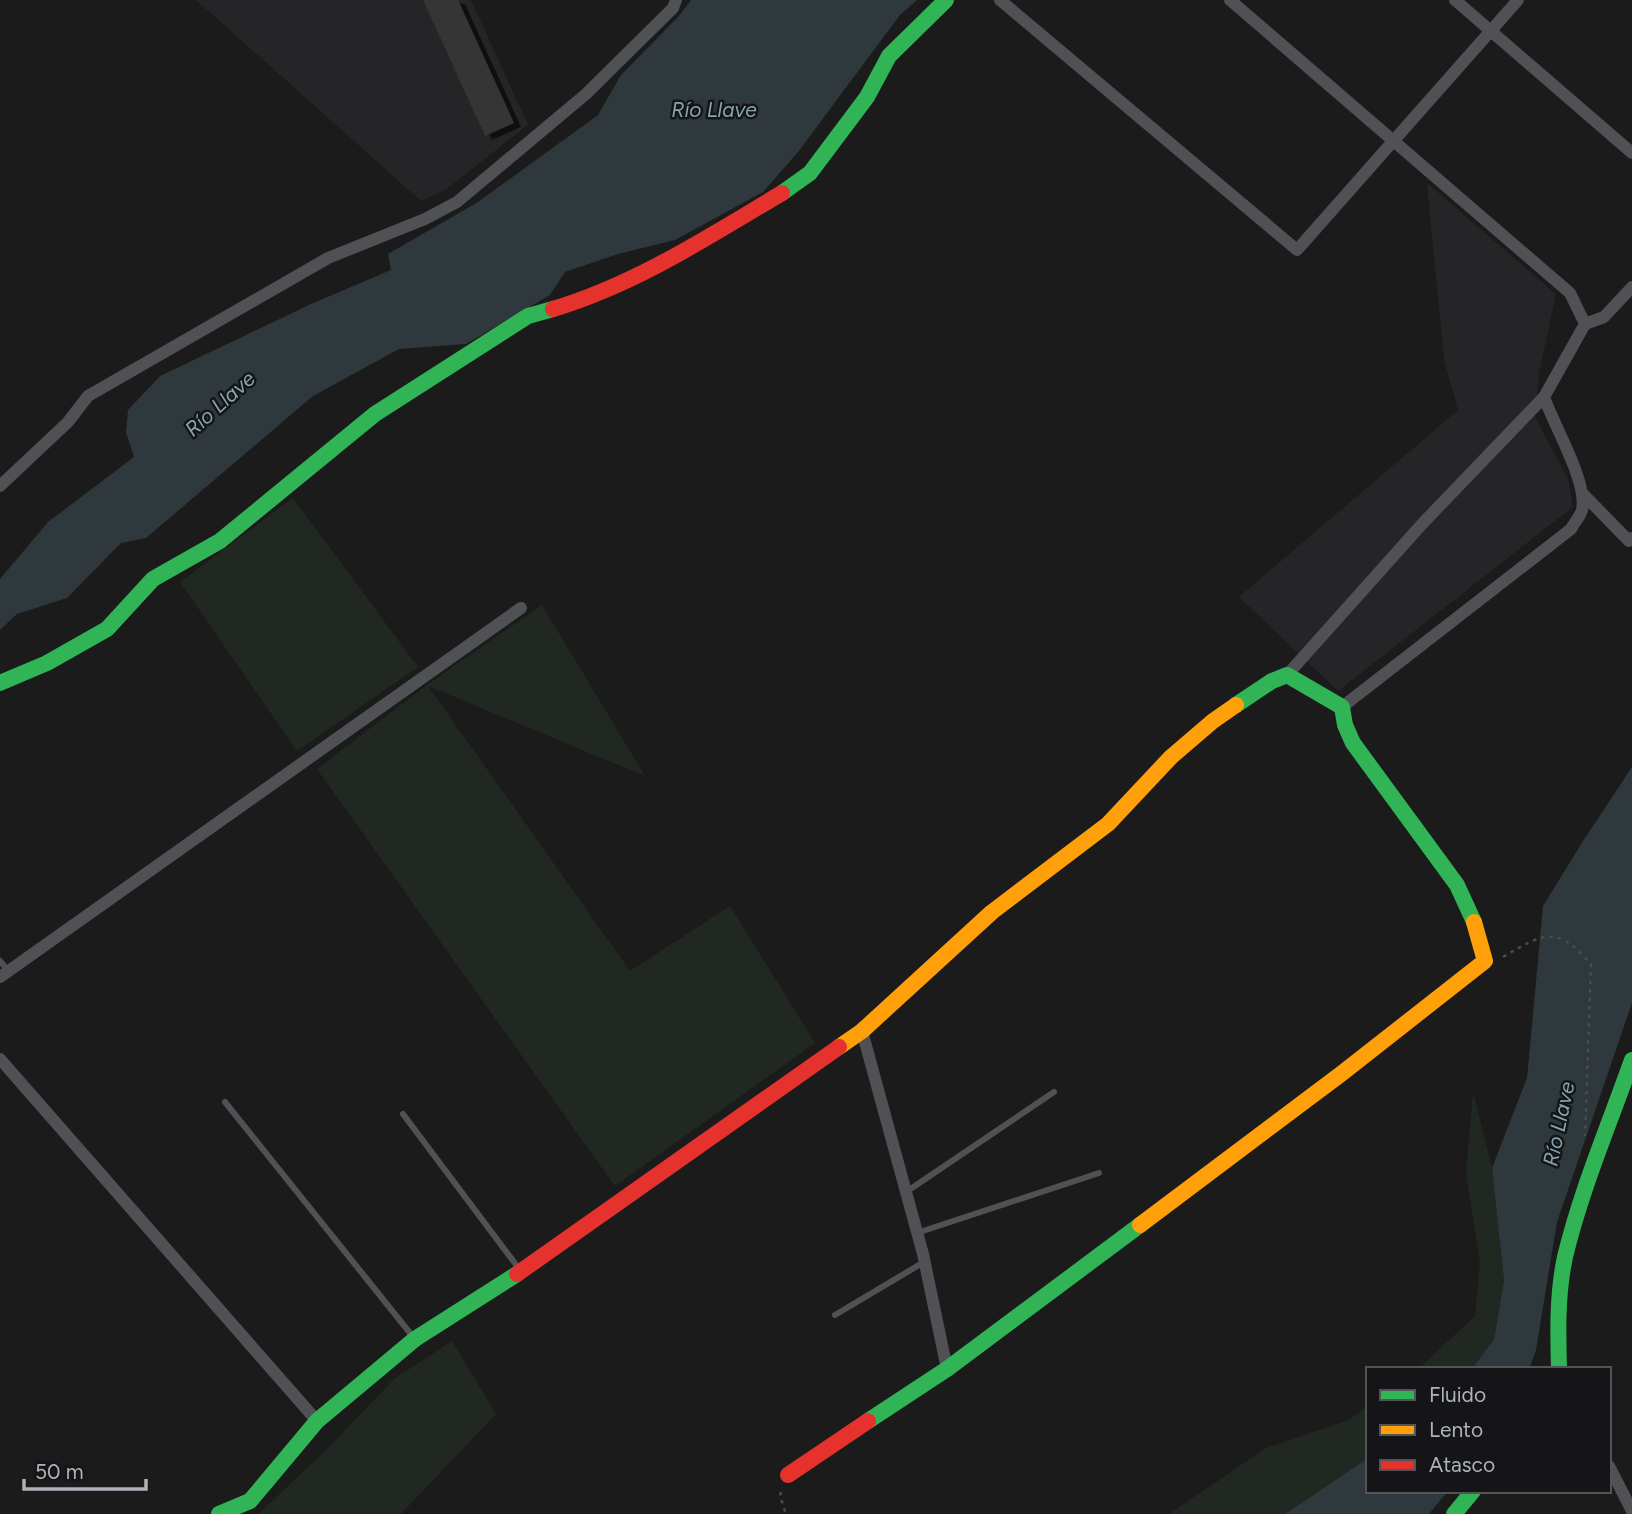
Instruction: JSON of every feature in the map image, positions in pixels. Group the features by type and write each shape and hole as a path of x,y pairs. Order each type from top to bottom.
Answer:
{"street":[{"path":"0,486 68,422 88,396 328,258 425,219 457,202 586,94 673,8 676,0"},
{"path":"0,683 47,663 107,629 153,579 220,541 375,414 528,316 589,299 671,259 794,186 810,173 867,97 889,56 946,0"},
{"path":"1000,0 1297,250 1518,0"},
{"path":"1230,0 1570,293 1585,324"},
{"path":"1455,0 1632,153"},
{"path":"219,1514 250,1501 317,1421 415,1339 521,1272 862,1031 992,912 1108,824 1171,757 1213,721 1272,681 1287,675 1423,523 1544,397 1585,324 1604,317 1632,287"},
{"path":"1342,707 1571,529 1581,512 1582,493 1544,397"},
{"path":"1582,493 1629,541 1632,538"},
{"path":"4,974 521,608"},
{"path":"1287,675 1304,683 1324,699 1342,707"},
{"path":"788,1475 947,1369 1341,1074 1485,961 1473,920 1457,886 1353,743 1345,725 1342,707"},
{"path":"862,1031 925,1262 947,1369"},
{"path":"0,1059 317,1421"},
{"path":"1560,1367 1558,1310 1565,1259 1585,1190 1632,1060"},
{"path":"1611,1470 1630,1511"},
{"path":"1454,1514 1471,1493"}],"lane":[{"path":"0,961 4,974"},
{"path":"906,1192 1055,1092"},
{"path":"225,1102 415,1339"},
{"path":"403,1114 521,1272"},
{"path":"917,1233 1100,1173"},
{"path":"835,1315 925,1262"}],"path":[{"path":"1485,961 1501,958 1528,942 1553,936 1574,944 1591,964 1584,1141"},
{"path":"786,1514 780,1496 788,1475"}],"shaded area":[{"path":"196,0 471,0 528,125 445,190 421,201"},
{"path":"1427,183 1556,294 1539,373 1535,417 1568,479 1573,507 1338,691 1239,597 1458,410 1444,360"},
{"path":"293,498 418,667 297,751 180,582"},
{"path":"542,605 645,776 428,686 630,971 730,906 815,1043 615,1186 317,769 427,685"},
{"path":"1473,1092 1492,1168 1504,1281 1494,1339 1473,1367 1420,1367 1475,1316 1480,1263 1466,1173"},
{"path":"452,1341 496,1414 401,1514 258,1514 324,1452 394,1379"},
{"path":"1366,1407 1366,1459 1285,1514 1169,1514 1266,1448 1349,1420"}],"water":[{"name":"Río Llave","path":"691,0 917,0 900,15 798,152 763,192 675,240 618,254 565,272 550,295 466,344 399,349 313,396 146,538 121,543 67,598 17,614 0,630 0,579 48,522 134,457 126,432 128,410 160,376 311,304 391,270 388,254 478,202 598,115 621,75 679,16"},
{"name":"Río Llave","path":"1632,767 1632,1003 1557,1222 1536,1350 1530,1367 1473,1367 1494,1339 1504,1281 1492,1168 1527,1078 1543,906"},
{"path":"1366,1459 1366,1493 1446,1493 1429,1514 1285,1514"}],"building":[{"path":"423,0 458,0 514,123 485,136"}],"traffic: fast":[{"path":"782,193 810,173 867,97 889,56 946,0"},
{"path":"0,683 47,663 107,629 153,579 220,541 375,414 528,316 553,309"},
{"path":"1236,705 1272,681 1287,675 1342,707 1345,725 1353,743 1457,885 1474,922"},
{"path":"1559,1367 1559,1299 1565,1257 1587,1182 1632,1060"},
{"path":"868,1421 947,1369 1140,1225"},
{"path":"219,1514 250,1501 317,1421 415,1339 517,1274"},
{"path":"1454,1514 1471,1493"}],"traffic: slow":[{"path":"839,1047 862,1031 992,912 1108,824 1171,757 1236,705"},
{"path":"1140,1225 1341,1074 1485,961 1474,922"}],"traffic: jam":[{"path":"553,309 584,299 642,273 782,193"},
{"path":"517,1274 839,1047"},
{"path":"788,1475 868,1421"}]}
